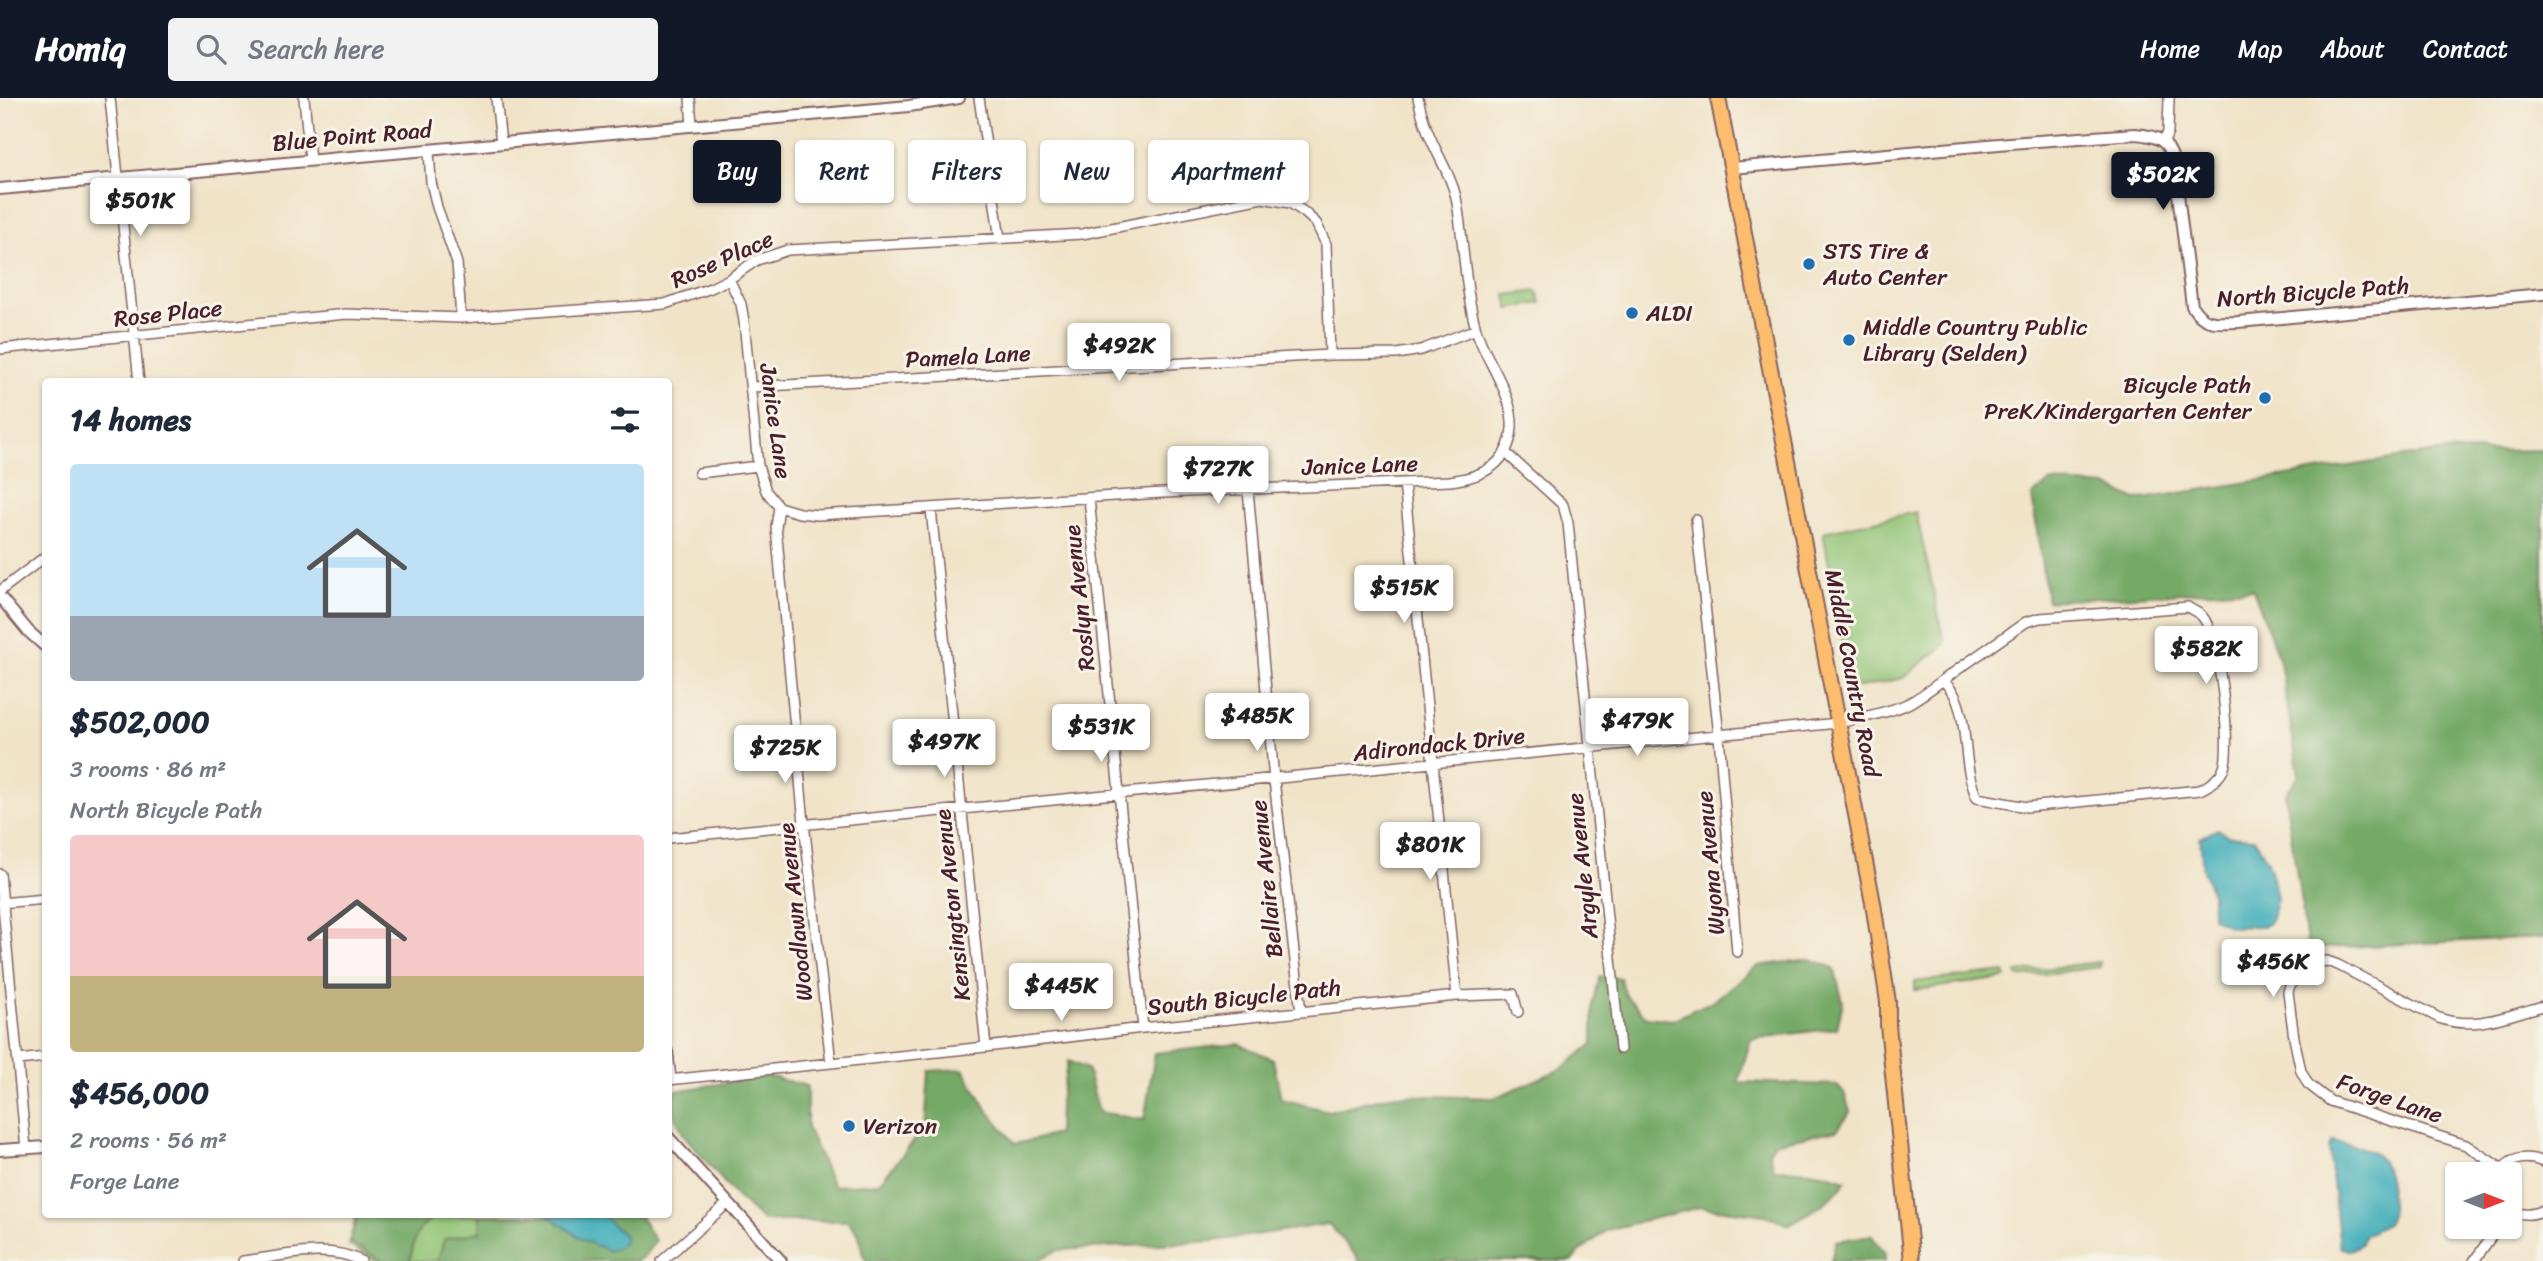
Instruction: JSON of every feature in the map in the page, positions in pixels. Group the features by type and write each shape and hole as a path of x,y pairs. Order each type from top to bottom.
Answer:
{"main road":[{"name":"Middle Country Road","path":"1718,98 1873,903 1888,1002 1888,1025 1912,1261"}],"street":[{"path":"110,98 139,378"},
{"path":"304,98 310,160"},
{"path":"496,98 501,144"},
{"path":"690,98 692,126"},
{"name":"Blue Point Road","path":"0,189 692,126 882,103 909,106 959,98"},
{"path":"979,98 1000,239"},
{"path":"1418,98 1430,138 1447,170 1455,195 1476,329 1509,406 1512,428 1506,453"},
{"path":"1732,168 2134,134 2153,136 2164,142 2168,132 2169,98"},
{"name":"North Bicycle Path","path":"2164,142 2170,149 2174,162 2192,306 2198,317 2210,322 2249,321 2543,294"},
{"path":"429,151 437,207 457,263 461,318"},
{"name":"Rose Place","path":"0,349 346,314 461,318 665,304 729,279 757,260 788,250 1082,234 1262,198 1290,203 1316,223 1326,244 1330,355"},
{"name":"Janice Lane","path":"729,279 741,304 758,466 766,491 779,507 799,513 818,515 1472,478 1492,468 1506,453"},
{"name":"Pamela Lane","path":"751,387 1330,355 1397,354 1421,350 1476,329"},
{"name":"Argyle Avenue","path":"1506,453 1563,505 1568,523 1620,1049"},
{"path":"699,473 758,466"},
{"path":"1404,483 1457,996"},
{"name":"Bellaire Avenue","path":"1248,490 1274,780 1301,1012"},
{"name":"Roslyn Avenue","path":"1089,498 1143,1028"},
{"name":"Woodlawn Avenue","path":"779,507 776,527 804,823 831,1063"},
{"name":"Kensington Avenue","path":"931,509 986,1047"},
{"name":"Wyona Avenue","path":"1696,520 1719,736 1737,952"},
{"path":"0,591 42,558"},
{"path":"0,597 42,643"},
{"name":"Adirondack Drive","path":"672,838 1838,723 1909,704 1943,680 2026,622 2188,607 2202,616 2211,633 2227,730 2224,768 2214,782 2200,790 2027,807 1977,798 1969,780 1956,698 1943,680"},
{"path":"0,874 26,1149"},
{"path":"1,903 42,899"},
{"name":"Forge Lane","path":"2488,1162 2466,1145 2330,1101 2311,1087 2301,1071 2288,992 2294,973 2303,965 2327,961 2439,1018 2455,1023 2481,1023 2543,1006"},
{"name":"South Bicycle Path","path":"672,1079 1457,996 1513,994 1518,1012"},
{"path":"18,1060 42,1057"},
{"path":"672,1142 781,1261"},
{"path":"0,1150 42,1147"},
{"path":"2515,1162 2520,1158 2533,1157 2543,1161"},
{"path":"662,1261 727,1204"},
{"path":"2522,1214 2542,1214"},
{"path":"2474,1261 2490,1239"},
{"path":"243,1261 332,1251 348,1254 361,1261"}],"green space":[{"path":"1537,291 1541,303 1509,309 1506,295"},
{"path":"2543,450 2543,937 2308,949 2285,795 2299,775 2280,662 2253,589 2047,601 2032,496 2050,482 2107,486 2136,500 2436,452"},
{"path":"1916,512 1945,644 1903,678 1862,687 1851,686 1823,532"},
{"path":"1810,959 1834,968 1843,1002 1837,1028 1751,1039 1738,1082 1837,1085 1845,1095 1850,1112 1837,1130 1773,1143 1769,1153 1774,1169 1829,1174 1846,1180 1835,1194 1820,1206 1788,1225 1765,1215 1700,1207 1607,1230 1572,1261 1358,1261 1329,1224 1213,1241 1058,1250 1036,1261 867,1261 859,1235 848,1221 763,1221 734,1194 683,1134 672,1110 675,1091 767,1076 807,1086 807,1128 833,1186 879,1183 925,1128 929,1071 963,1069 987,1109 1015,1144 1058,1134 1059,1106 1068,1061 1087,1069 1099,1112 1144,1120 1155,1053 1239,1044 1273,1059 1281,1099 1329,1111 1394,1095 1494,1098 1561,1069 1593,1044 1593,1004 1600,976 1620,978 1626,996 1646,1017 1672,1020 1715,1000 1758,966"},
{"path":"2100,962 2100,967 2018,977 2017,972"},
{"path":"2005,972 2006,978 1915,990 1915,982"},
{"path":"355,1218 496,1218 563,1261 376,1261 349,1245"},
{"path":"358,1218 433,1218 417,1234 410,1261 382,1261 349,1241"},
{"path":"480,1218 641,1218 655,1241 637,1261 438,1261 444,1239 480,1232"},
{"path":"1871,1235 1885,1253 1885,1261 1831,1261 1836,1241"}],"water":[{"path":"2218,829 2228,836 2254,838 2268,861 2277,898 2268,924 2230,927 2212,917 2212,894 2203,870 2200,838"},
{"path":"2333,1141 2364,1149 2377,1156 2389,1184 2391,1208 2388,1223 2365,1235 2361,1244 2349,1251 2340,1247 2329,1148"},
{"path":"552,1218 605,1218 624,1236 623,1244 609,1251 583,1240"}],"place":[{"name":"STS Tire & Auto Center","path":"1809,264"},
{"name":"ALDI","path":"1632,313"},
{"name":"Middle Country Public Library (Selden)","path":"1849,340"},
{"name":"Bicycle Path PreK/Kindergarten Center","path":"2265,398"},
{"name":"Verizon","path":"849,1126"}]}
